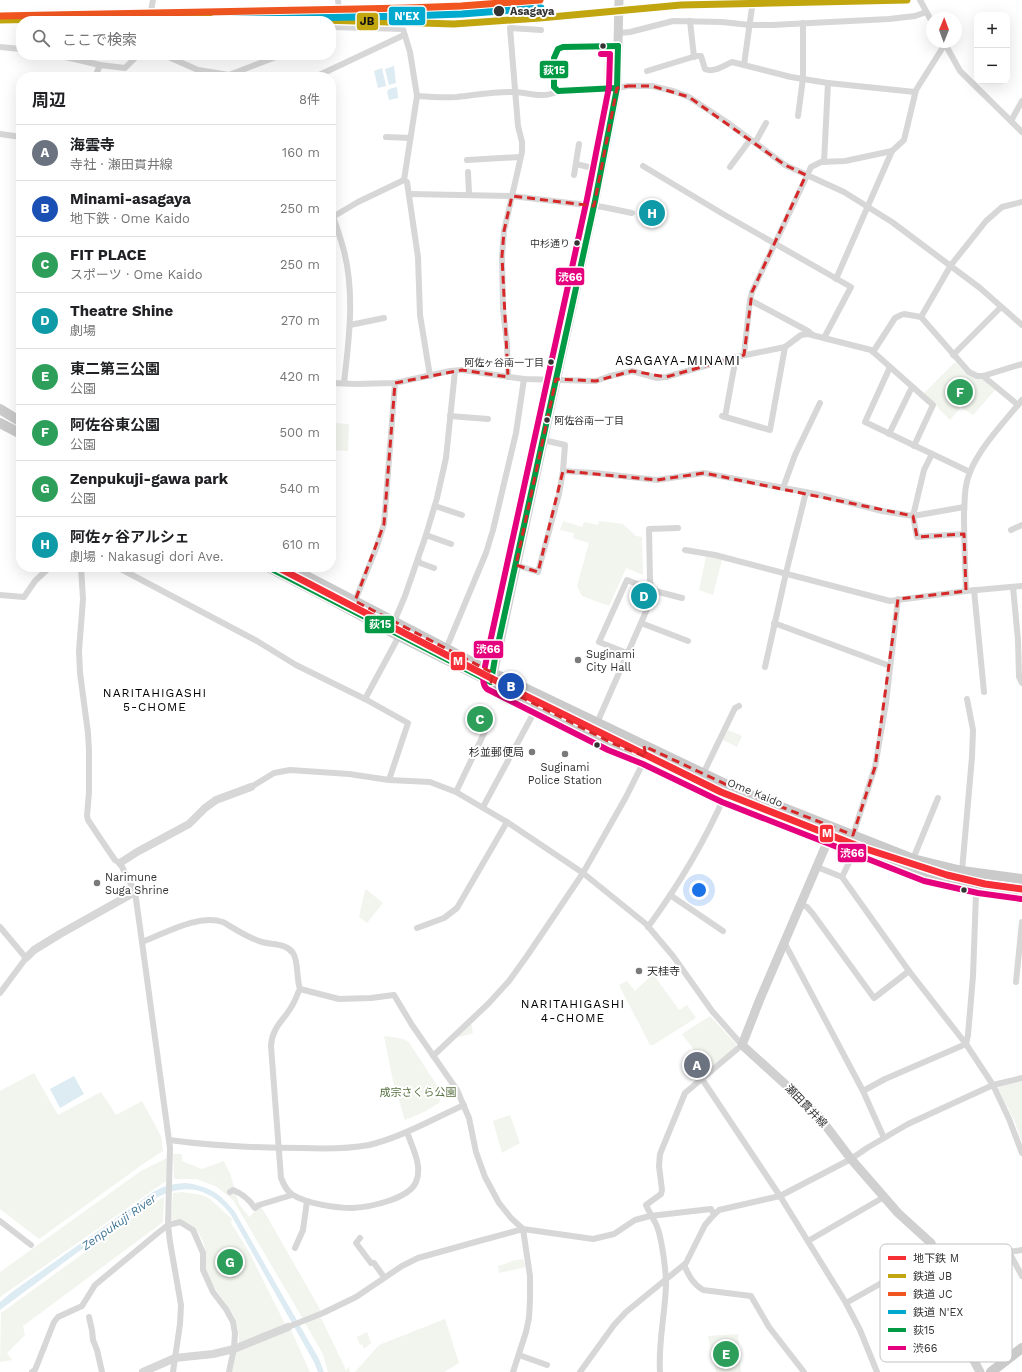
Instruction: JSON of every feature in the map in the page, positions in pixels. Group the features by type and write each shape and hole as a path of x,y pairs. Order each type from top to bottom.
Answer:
{"main road":[{"path":"492,678 601,170 617,88 619,0"},
{"path":"0,409 16,418"},
{"path":"0,422 16,431"},
{"path":"278,572 334,600 398,636 492,678"},
{"path":"299,572 446,649 492,678"},
{"name":"Ome Kaido","path":"492,678 538,705 606,740 646,757 725,795 832,832 853,834 913,859 962,872 1022,879"},
{"name":"Ome Kaido","path":"492,678 597,723 703,774 832,832 857,846 926,873 980,885 1022,891"},
{"path":"742,1045 800,904 832,832"},
{"name":"瀬田貫井線","path":"742,1045 817,1114 851,1159 898,1213 931,1244"},
{"path":"1012,1356 1022,1348"},
{"name":"瀬田貫井線","path":"974,1362 980,1372"},
{"path":"991,1372 1004,1362"}],"street":[{"path":"150,16 153,0"},
{"path":"338,0 341,27"},
{"path":"744,65 753,0"},
{"path":"619,33 630,32 674,21 722,22 750,25 889,19 915,16 926,12 920,0"},
{"path":"690,21 694,57"},
{"path":"798,116 803,78 803,23"},
{"path":"336,27 404,32"},
{"path":"508,377 507,344 503,308 502,256 504,231 522,142 518,126 510,28 541,30"},
{"path":"325,72 404,32"},
{"path":"404,32 410,52 417,96 404,180 407,182 418,258 420,314 430,376"},
{"path":"558,91 554,87 554,58 558,49 562,47 618,46"},
{"path":"0,47 16,49"},
{"path":"836,278 892,150 904,140 915,92 942,48"},
{"path":"948,48 960,71 1022,132"},
{"path":"647,71 701,56 707,71 721,68 732,62 791,77 828,83 915,92"},
{"path":"78,60 100,65 125,68 133,60"},
{"path":"175,60 198,70 208,72"},
{"path":"239,72 269,60"},
{"path":"97,72 100,65"},
{"path":"824,162 828,83"},
{"path":"417,96 456,97 477,94 515,92 533,96 551,95 558,91 617,88 628,86 652,86 689,97 785,165 844,192 892,222 951,265 1022,325"},
{"path":"1011,122 1022,101"},
{"path":"730,167 753,141 766,122"},
{"path":"0,134 16,136"},
{"path":"386,138 410,138"},
{"path":"574,175 579,144"},
{"path":"744,355 752,292 811,167 824,162 845,161 892,150"},
{"path":"467,160 520,157"},
{"path":"576,164 601,170"},
{"path":"644,166 774,244 851,287 824,338"},
{"path":"468,172 469,194"},
{"path":"336,215 358,202 404,180"},
{"path":"409,194 512,196 593,206 632,213"},
{"path":"921,317 951,265 986,221 1002,207 1022,202"},
{"path":"336,228 347,265 350,325 344,383"},
{"path":"750,300 813,335 871,350 932,405 914,446"},
{"path":"953,355 1001,307"},
{"path":"873,352 895,318 904,314 921,317 969,372 977,376 983,376 1022,364"},
{"path":"350,325 384,318"},
{"path":"336,383 395,383 462,370 524,379 596,381 632,371 657,378 666,377 744,355 785,347 801,335 813,335"},
{"path":"736,357 723,417 770,430 785,347"},
{"path":"890,367 865,422 970,472"},
{"path":"394,622 406,596 435,506 446,458 455,371"},
{"path":"966,591 964,507 965,490 970,472 982,449 1020,402 983,376"},
{"path":"446,649 486,552 493,530 516,433 524,379"},
{"path":"355,601 377,546 384,524 395,383"},
{"path":"889,434 912,387"},
{"path":"783,488 795,455 820,403"},
{"path":"450,416 488,419"},
{"path":"516,565 538,572 560,494 565,445 543,440"},
{"path":"932,454 924,470 913,516 917,538 964,534"},
{"path":"563,471 657,480 704,473 806,492 882,511 913,516 964,507"},
{"path":"765,667 774,623 806,492"},
{"path":"435,506 462,515"},
{"path":"1011,530 1022,525"},
{"path":"655,591 650,580 649,529 678,528"},
{"path":"426,535 451,544"},
{"path":"685,550 715,555 890,601 974,590 1022,586"},
{"path":"418,560 420,563 434,568"},
{"path":"0,595 24,597 35,581 45,572"},
{"path":"81,572 83,599 79,651 80,673 88,733 89,792 87,816 88,820 115,860 120,863 135,892 169,1140 170,1179 168,1225 181,1305 174,1372"},
{"path":"126,572 257,641 296,665 365,699 408,723 389,780"},
{"path":"627,654 600,642 627,580 655,591 682,598"},
{"path":"1013,587 1020,677 1022,683"},
{"path":"974,590 984,692"},
{"path":"597,723 655,591"},
{"path":"853,834 875,767 886,703 898,599"},
{"path":"641,623 688,641"},
{"path":"774,623 890,666"},
{"path":"365,699 398,636"},
{"path":"962,872 972,756 972,730 967,699"},
{"path":"483,807 538,705"},
{"path":"703,774 735,708 739,706"},
{"path":"456,792 488,725"},
{"path":"433,1056 489,1003 509,981 527,956 583,873 626,797 646,757 644,746"},
{"path":"120,863 130,855 189,824 205,808 216,800 251,787 274,774 290,770 349,774 389,780 430,782 456,792 507,822 583,873 648,927 672,956 712,1010 742,1045 686,1093 660,1154 659,1166 662,1190 661,1194 646,1205 650,1216 656,1225 666,1280 659,1349 660,1372"},
{"path":"648,927 670,895 714,822 725,795"},
{"path":"913,859 938,798"},
{"path":"417,928 444,918 457,908 507,822"},
{"path":"842,877 857,846"},
{"path":"817,867 842,877 909,971 966,1044 993,1085 1009,1119 1022,1153"},
{"path":"966,1044 968,1035 972,976 976,894 980,885"},
{"path":"0,993 26,958 34,950 135,892"},
{"path":"670,895 723,931"},
{"path":"800,904 813,914 874,998 909,971"},
{"path":"142,942 195,921 217,920 261,942 287,947 293,954 300,989 293,1004 274,1030 272,1039 281,1178 284,1185 292,1195 307,1201 353,1208 381,1203 406,1193 412,1189 416,1182 418,1170 418,1164 407,1132"},
{"path":"1016,982 1022,922"},
{"path":"0,927 26,958"},
{"path":"784,942 863,1091 884,1138"},
{"path":"300,989 339,999 371,998 394,995 412,1025 457,1090 464,1105 476,1152 485,1177 499,1203 511,1218 523,1229 530,1276 529,1318 513,1372"},
{"path":"863,1091 885,1079 966,1044"},
{"path":"580,1372 614,1325 626,1312 684,1265 705,1225 719,1210 780,1196 851,1159 908,1124 993,1085 1022,1078"},
{"path":"702,1079 780,1196 846,1303 860,1330 877,1372"},
{"path":"169,1140 211,1145 337,1149 368,1145 385,1140 407,1132 464,1105"},
{"path":"230,1192 233,1190 244,1195 249,1199 255,1208 259,1205 292,1195"},
{"path":"808,1241 884,1197"},
{"path":"295,1248 303,1230 307,1201"},
{"path":"143,1372 175,1358 213,1354 234,1348 303,1321 356,1297 384,1277 418,1258 523,1229 593,1239 614,1234 635,1220 650,1216 711,1209 714,1214"},
{"path":"0,1221 31,1245"},
{"path":"32,1372 54,1322 58,1317 82,1306 94,1285 168,1225 180,1222 193,1230 203,1253 203,1270 206,1277 213,1292 226,1309 233,1322 235,1333 234,1348 229,1372"},
{"path":"360,1238 356,1243 371,1263 374,1262 384,1277"},
{"path":"1012,1252 1022,1250"},
{"path":"1012,1258 1022,1276"},
{"path":"684,1265 691,1280 703,1290 751,1296 768,1327 804,1372"},
{"path":"846,1303 880,1284"},
{"path":"89,1317 93,1340 102,1372"},
{"path":"519,1355 547,1365"}],"highlighted area":[{"path":"628,86 652,86 689,97 785,165 806,175 752,292 744,355 666,377 632,371 596,381 556,379 516,565 538,572 563,471 657,480 704,473 913,516 917,537 964,534 966,591 898,599 875,767 853,835 738,790 644,746 646,757 612,743 491,682 493,673 355,601 384,524 395,383 462,370 508,377 502,256 504,231 512,196 594,206 617,88"}],"green space":[{"path":"608,60 610,63 610,78 609,80 606,80 604,78 604,62"},
{"path":"955,362 967,374 982,378 995,390 973,415 961,407 950,420 924,393"},
{"path":"336,423 349,424 348,451 336,450"},
{"path":"563,521 582,527 584,522 598,525 599,521 623,524 636,536 642,537 643,575 626,568 609,606 582,596 577,586 589,543 573,538 574,533 560,530"},
{"path":"706,556 722,560 713,595 699,590"},
{"path":"728,730 742,736 737,747 723,740"},
{"path":"365,890 383,903 367,923 359,917"},
{"path":"653,974 679,1010 687,1005 696,1018 653,1045 650,1045 619,985 627,981 635,991"},
{"path":"710,1016 736,1044 736,1047 713,1066 703,1051 698,1055 682,1034"},
{"path":"471,1023 473,1033 456,1038"},
{"name":"成宗さくら公園","path":"384,1036 408,1041 442,1093 439,1103 426,1111 405,1120 393,1081"},
{"path":"34,1073 58,1115 101,1092 116,1115 142,1101 161,1136 163,1151 39,1239 0,1209 0,1091"},
{"path":"1022,1081 1022,1142 1014,1120 998,1089 1000,1086"},
{"path":"510,1115 520,1143 502,1153 493,1121"},
{"path":"173,1154 182,1154 182,1161 202,1169 224,1161 231,1176 239,1204 249,1217 261,1206 321,1311 303,1319 233,1200 217,1187 197,1179 174,1179"},
{"path":"167,1158 166,1181 0,1297 0,1272 141,1171"},
{"path":"182,1192 202,1195 210,1199 232,1219 231,1223 249,1252 285,1324 239,1343 237,1323 206,1271 205,1250 201,1237 195,1229 180,1219 171,1220 173,1193"},
{"path":"164,1197 163,1222 23,1326 25,1335 7,1353 12,1360 0,1362 1,1313 153,1203"},
{"path":"523,1259 526,1267 499,1273 498,1266 511,1261"},
{"path":"320,1316 346,1370 349,1367 350,1372 328,1372 323,1354 305,1323"},
{"path":"445,1319 459,1363 444,1372 355,1372 379,1345"},
{"path":"291,1330 310,1372 232,1372 237,1351"},
{"path":"367,1332 371,1343 364,1349 362,1344 360,1345 357,1337"},
{"path":"738,1334 741,1372 716,1372 708,1336"}],"water":[{"path":"394,66 396,83 389,85 385,69"},
{"path":"382,68 386,86 378,88 374,71"},
{"path":"397,87 398,98 389,100 387,92 389,89"},
{"path":"74,1076 84,1094 60,1108 50,1089"},
{"name":"Zenpukuji River","path":"185,1183 207,1188 219,1195 235,1212 319,1359 324,1372 318,1372 314,1362 231,1215 215,1199 197,1190 178,1190 156,1198 78,1252 0,1310 0,1302 12,1292 153,1192 163,1187"}],"metro line":[{"name":"M","path":"287,572 510,688 721,792 863,848 947,875 985,884 1022,889"}],"rail line":[{"name":"JC","path":"0,16 407,8 461,6 540,0"},
{"name":"JB","path":"336,20 454,24 681,5 907,0"},
{"name":"N'EX","path":"336,17 462,14 541,8"},
{"name":"JB","path":"0,20 16,20"}],"transit line":[{"name":"荻15","path":"617,88 558,91 554,87 554,58 558,49 563,47 618,46"},
{"name":"荻15","path":"491,682 595,201 617,88 618,46"},
{"name":"渋66","path":"601,54 610,54 609,87 587,199 487,656 483,682 487,689 608,750 643,764 722,802 924,881 978,893 1021,899"},
{"name":"荻15","path":"278,572 491,682"}],"place":[{"name":"Asagaya","path":"499,11"},
{"name":"阿佐ヶ谷アルシェ","path":"652,213"},
{"name":"中杉通り","path":"577,243"},
{"name":"阿佐ヶ谷南一丁目","path":"551,362"},
{"name":"阿佐谷東公園","path":"960,392"},
{"name":"阿佐谷南一丁目","path":"547,420"},
{"name":"Theatre Shine","path":"644,596"},
{"name":"Suginami City Hall","path":"578,660"},
{"name":"Minami-asagaya","path":"511,686"},
{"name":"FIT PLACE","path":"480,719"},
{"name":"杉並郵便局","path":"532,752"},
{"name":"Suginami Police Station","path":"565,754"},
{"name":"Narimune Suga Shrine","path":"97,883"},
{"name":"天桂寺","path":"639,971"},
{"name":"海雲寺","path":"697,1065"},
{"name":"Zenpukuji-gawa park","path":"230,1262"},
{"name":"東二第三公園","path":"726,1354"}],"district":[{"name":"ASAGAYA-MINAMI","path":"678,360"},
{"name":"NARITAHIGASHI 5-CHOME","path":"155,700"},
{"name":"NARITAHIGASHI 4-CHOME","path":"573,1011"}]}
